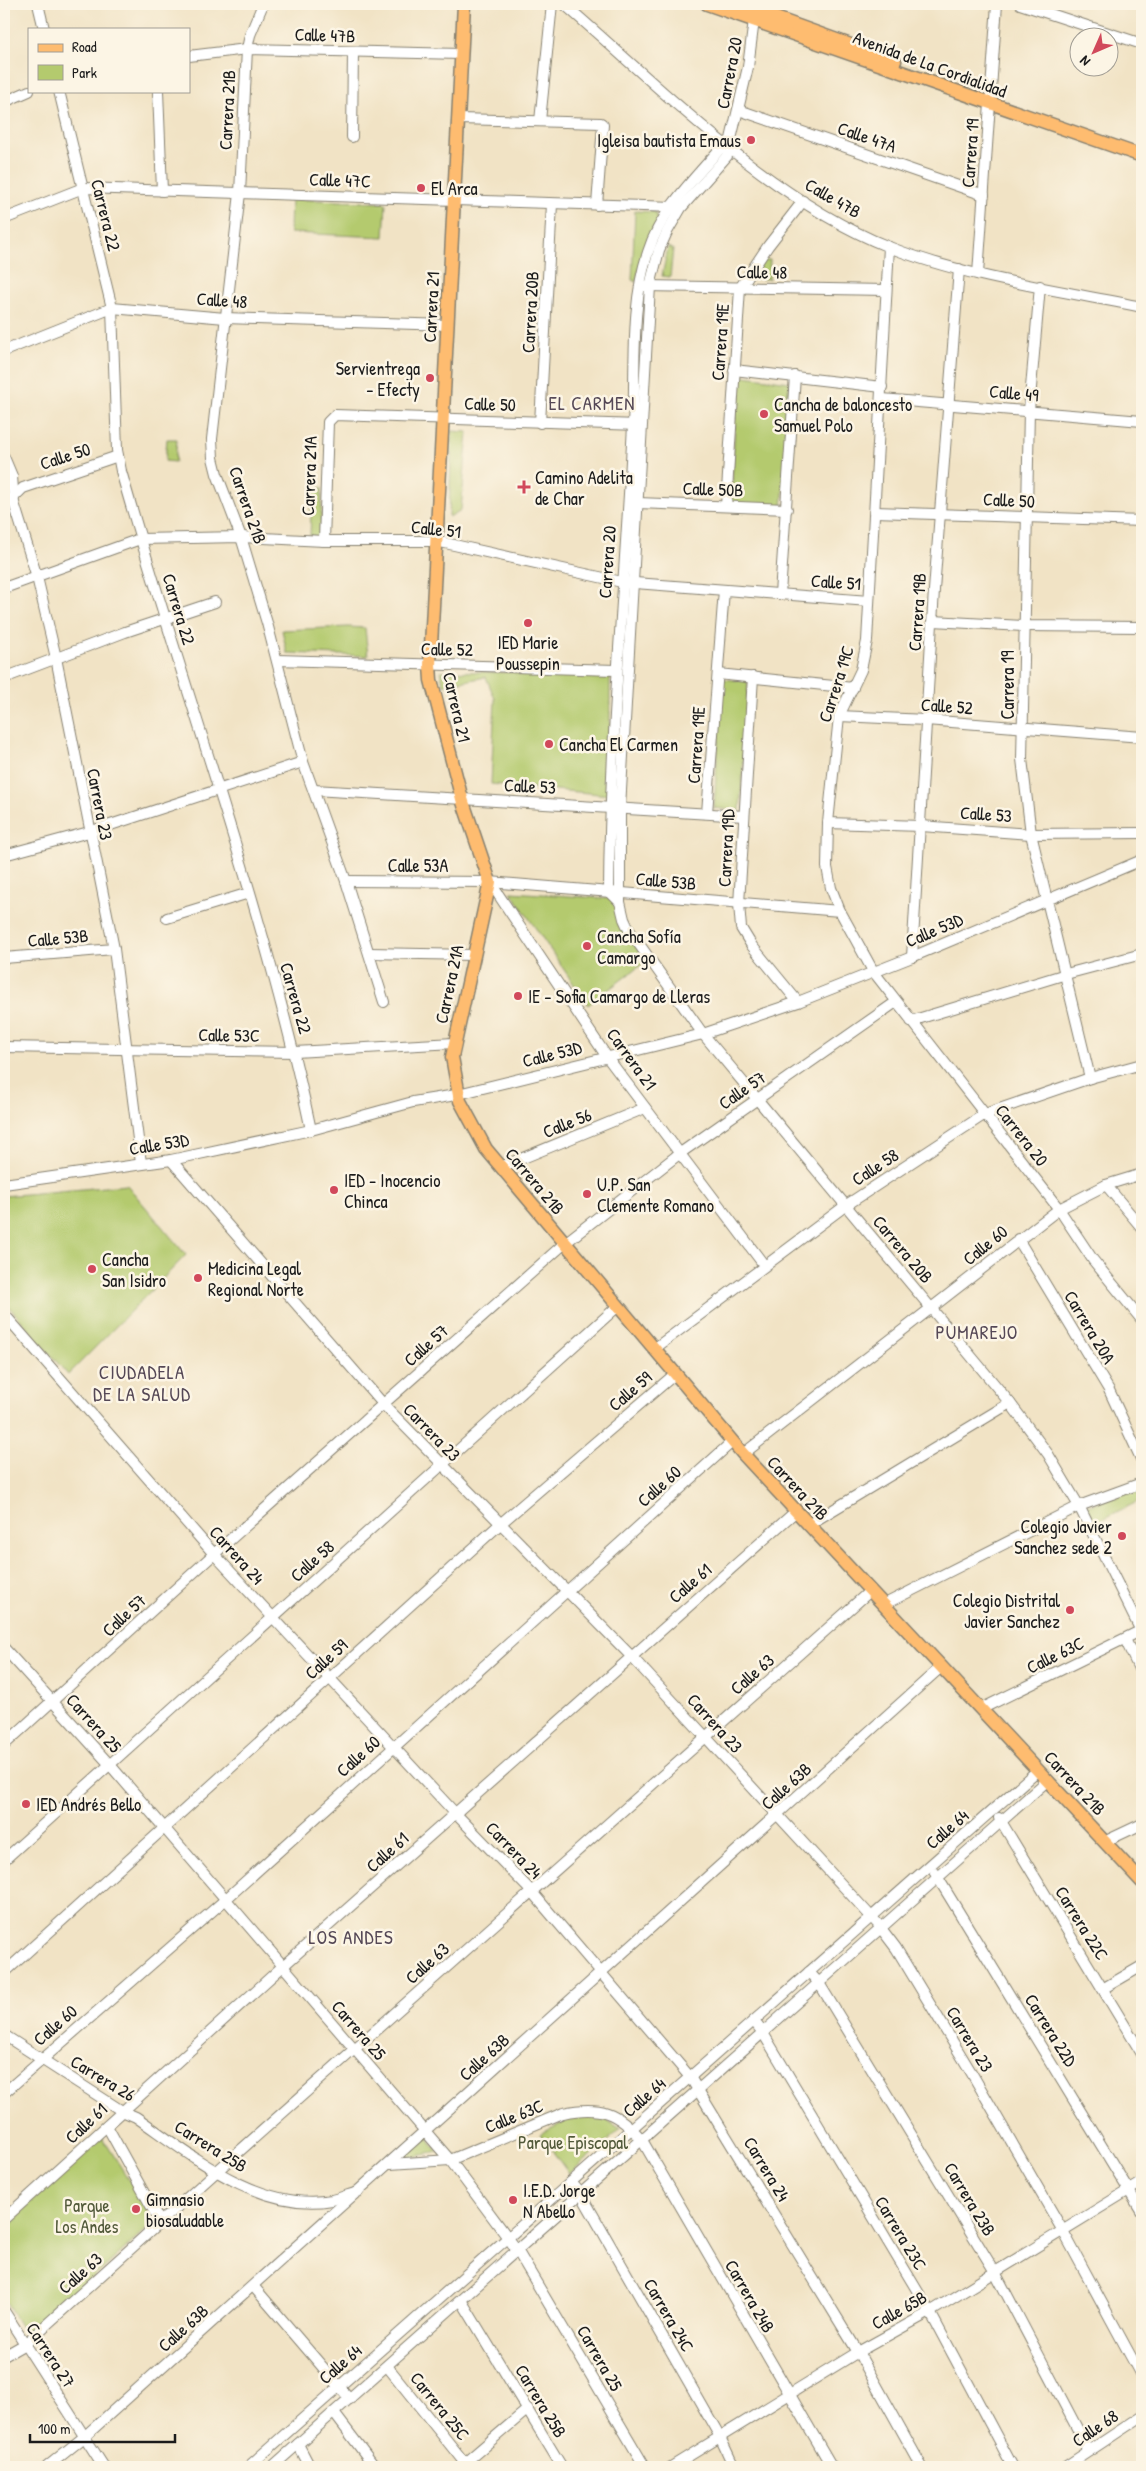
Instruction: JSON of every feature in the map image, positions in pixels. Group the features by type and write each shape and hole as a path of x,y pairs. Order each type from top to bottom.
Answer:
{"main road":[{"name":"Carrera 21","path":"464,4 430,665 431,680 462,799 490,882"},
{"name":"Avenida de La Cordialidad","path":"707,4 755,11"},
{"name":"Avenida de La Cordialidad","path":"737,4 1142,156"},
{"name":"Avenida de La Cordialidad","path":"990,100 1142,148"},
{"name":"Carrera 21A","path":"458,1094 454,1075 454,1043 490,882"},
{"name":"Carrera 21B","path":"458,1094 474,1130 501,1167 732,1442 795,1512 1106,1841 1142,1882"}],"street":[{"path":"38,4 44,28"},
{"name":"Carrera 21B","path":"263,4 250,34 247,49 240,193 212,439 213,458 241,537 277,660 303,762 346,881 384,1002"},
{"path":"540,121 552,4"},
{"name":"Calle 47B","path":"564,4 729,147 804,201 845,226 889,247 959,269 1142,307"},
{"name":"Carrera 19","path":"978,274 997,4"},
{"path":"1020,4 1142,44"},
{"name":"Carrera 20","path":"609,891 627,582 650,286 659,250 681,208 728,156 739,110 755,11"},
{"name":"Calle 47B","path":"190,56 247,49 461,54"},
{"path":"352,137 353,52"},
{"path":"4,102 28,91"},
{"name":"Carrera 22","path":"58,92 84,188 112,308 118,456 140,539 249,893 295,1052 311,1130"},
{"path":"158,92 162,191"},
{"name":"Calle 47A","path":"739,110 984,195"},
{"path":"458,119 598,122 603,125 597,205"},
{"name":"Carrera 20","path":"620,898 615,808 616,670 638,503 638,286 648,251 669,207 720,149 729,147"},
{"name":"Calle 47C","path":"4,219 84,188 681,208"},
{"name":"Carrera 19E","path":"726,506 740,288 768,246 804,201"},
{"name":"Carrera 20B","path":"540,423 552,204"},
{"name":"Carrera 19C","path":"873,971 840,911 831,888 827,868 828,823 839,716 861,670 867,640 882,399 889,247"},
{"name":"Carrera 19B","path":"912,957 940,513 959,269"},
{"name":"Calle 48","path":"638,286 886,290"},
{"name":"Carrera 19","path":"1040,286 1029,410 1023,626 1022,759 1031,834 1090,1078"},
{"name":"Calle 48","path":"4,351 112,308 226,318 448,324"},
{"path":"734,370 882,387"},
{"path":"780,594 795,376"},
{"name":"Calle 49","path":"882,399 949,403 1142,421"},
{"name":"Calle 50","path":"335,415 638,425"},
{"name":"Carrera 21A","path":"324,541 328,422 335,415"},
{"name":"Calle 50","path":"9,499 23,488 118,456"},
{"name":"Carrera 23","path":"4,457 9,499 37,577 56,658 89,832 114,950 128,1048 141,1163"},
{"name":"Calle 50","path":"8,484 23,488"},
{"name":"Calle 50B","path":"638,503 787,509"},
{"name":"Calle 50","path":"875,512 1142,521"},
{"name":"Calle 51","path":"4,588 140,539 241,537 324,541 436,541 627,582 868,601"},
{"name":"Carrera 19E","path":"707,813 724,590"},
{"path":"4,678 165,618 214,602"},
{"path":"933,622 1023,626 1142,627"},
{"name":"Calle 52","path":"277,660 616,670"},
{"path":"718,674 853,688"},
{"name":"Carrera 19D","path":"753,677 739,904 741,928 752,946 798,1002"},
{"name":"Calle 52","path":"839,716 926,720 1142,737"},
{"path":"4,854 89,832 217,788 303,762"},
{"name":"Calle 53","path":"314,790 744,816"},
{"name":"Calle 53","path":"828,823 920,826 1031,834 1142,833"},
{"name":"Calle 53D","path":"4,1184 170,1160 311,1130 413,1102 458,1094 704,1034 798,1002 912,957 1142,860"},
{"name":"Calle 53A","path":"346,881 490,882"},
{"name":"Calle 53B","path":"490,882 609,891 620,898 840,911"},
{"name":"Carrera 21","path":"490,882 608,1057 764,1265"},
{"path":"167,918 249,893"},
{"name":"Carrera 20B","path":"620,898 629,930 704,1034 1010,1403 1048,1454 1079,1506 1141,1631"},
{"name":"Calle 53B","path":"4,958 114,950"},
{"path":"369,953 474,955"},
{"path":"911,1020 1066,974 1142,954"},
{"name":"Carrera 20","path":"873,971 1059,1209 1093,1260 1139,1307 1142,1320"},
{"name":"Calle 57","path":"4,1745 214,1554 565,1243 679,1154 896,1002"},
{"name":"Calle 53C","path":"4,1047 295,1052 454,1043"},
{"name":"Calle 58","path":"654,1349 845,1206 985,1114 1090,1078 1142,1064"},
{"name":"Calle 56","path":"501,1167 645,1108"},
{"name":"Carrera 23","path":"170,1160 384,1405 499,1525 631,1656 872,1917 901,1956 1063,2231 1142,2377"},
{"name":"Calle 60","path":"743,1454 1059,1209 1106,1185 1142,1174"},
{"path":"1106,1185 1142,1228"},
{"name":"Carrera 20A","path":"1018,1239 1109,1390 1142,1461"},
{"name":"Calle 58","path":"4,1860 111,1766 618,1306"},
{"name":"Carrera 24","path":"4,1314 214,1554 455,1813 531,1891 690,2077 858,2352 922,2467"},
{"name":"Calle 59","path":"4,1973 499,1525 675,1374"},
{"path":"808,1525 1010,1403"},
{"name":"Calle 60","path":"4,2093 226,1899 393,1746 732,1442"},
{"path":"883,1605 1079,1506 1142,1483"},
{"name":"Calle 61","path":"4,2219 283,1966 795,1512"},
{"name":"Calle 63","path":"4,2356 25,2344 531,1891 870,1591"},
{"name":"Calle 63C","path":"981,1710 1141,1631"},
{"path":"1125,1639 1142,1675"},
{"name":"Carrera 25","path":"4,1648 111,1766 450,2160 517,2250 645,2467"},
{"name":"Calle 63B","path":"47,2467 84,2437 254,2287 941,1668"},
{"name":"Calle 64","path":"248,2467 1038,1770"},
{"name":"Calle 64","path":"272,2467 1048,1780"},
{"name":"Carrera 22C","path":"994,1809 1104,1988 1142,2054"},
{"path":"1106,1841 1142,1824"},
{"name":"Carrera 22D","path":"930,1866 1142,2212"},
{"path":"1104,1988 1142,1966"},
{"name":"Carrera 23B","path":"809,1972 819,1983 995,2272 1089,2451"},
{"name":"Carrera 23C","path":"754,2021 763,2032 930,2312 1013,2467"},
{"name":"Carrera 26","path":"4,2035 122,2111 136,2117"},
{"name":"Calle 63C","path":"390,2164 450,2160 563,2113 582,2109 600,2110 621,2118 642,2140"},
{"name":"Carrera 25B","path":"136,2117 216,2172 261,2193 298,2200 332,2200 361,2191"},
{"path":"107,2126 160,2222"},
{"name":"Carrera 24B","path":"642,2140 788,2395 832,2467"},
{"name":"Carrera 24C","path":"571,2182 581,2194 720,2435 734,2467"},
{"name":"Calle 65B","path":"671,2467 720,2435 858,2352 930,2312 1142,2182"},
{"path":"254,2287 350,2399"},
{"name":"Carrera 25B","path":"461,2300 562,2467"},
{"path":"432,2304 442,2316"},
{"name":"Carrera 27","path":"4,2311 104,2467"},
{"name":"Carrera 25C","path":"386,2366 464,2466"},
{"path":"464,2466 528,2409"},
{"path":"334,2413 375,2467"},
{"name":"Calle 68","path":"1065,2467 1142,2416"},
{"path":"298,2444 310,2467"}],"green space":[{"path":"291,199 386,203 384,237 290,233"},
{"path":"635,211 655,212 658,221 643,251 636,282 632,280"},
{"path":"668,247 673,249 670,277 662,276"},
{"path":"763,260 770,260 769,279 754,279"},
{"path":"737,375 790,382 782,512 731,508"},
{"path":"452,431 468,432 461,510 449,517"},
{"path":"167,439 177,439 175,462 165,461"},
{"path":"312,487 322,488 321,537 310,536"},
{"path":"365,628 368,656 287,653 282,630"},
{"name":"Cancha El Carmen","path":"441,671 610,675 610,795 491,784 495,699 486,677 443,685"},
{"path":"722,679 748,681 740,811 714,808"},
{"name":"Cancha Sofía Camargo","path":"511,892 615,899 619,919 645,962 588,1005"},
{"path":"127,1185 186,1255 68,1375 4,1301 4,1196"},
{"path":"1134,1488 1141,1500 1093,1524 1085,1507"},
{"name":"Parque Episcopal","path":"581,2114 600,2116 621,2129 569,2174 540,2134"},
{"name":"Parque Los Andes","path":"101,2135 155,2222 27,2337 4,2300 4,2224"},
{"path":"426,2135 438,2152 402,2159"}],"place":[{"name":"Igleisa bautista Emaus","path":"751,140"},
{"name":"El Arca","path":"421,188"},
{"name":"Servientrega - Efecty","path":"430,378"},
{"name":"Cancha de baloncesto Samuel Polo","path":"764,414"},
{"name":"Camino Adelita de Char","path":"524,487"},
{"name":"IED Marie Poussepin","path":"528,623"},
{"name":"Cancha El Carmen","path":"549,744"},
{"name":"Cancha Sofía Camargo","path":"587,946"},
{"name":"IE - Sofia Camargo de Lleras","path":"518,996"},
{"name":"IED - Inocencio Chinca","path":"334,1190"},
{"name":"U.P. San Clemente Romano","path":"587,1194"},
{"name":"Cancha San Isidro","path":"92,1269"},
{"name":"Medicina Legal Regional Norte","path":"198,1278"},
{"name":"Colegio Javier Sanchez sede 2","path":"1122,1536"},
{"name":"Colegio Distrital Javier Sanchez","path":"1070,1610"},
{"name":"IED Andrés Bello","path":"26,1804"},
{"name":"I.E.D. Jorge N Abello","path":"513,2200"},
{"name":"Gimnasio biosaludable","path":"136,2209"}],"district":[{"name":"EL CARMEN","path":"592,403"},
{"name":"PUMAREJO","path":"977,1332"},
{"name":"CIUDADELA DE LA SALUD","path":"142,1383"},
{"name":"LOS ANDES","path":"351,1937"}]}
